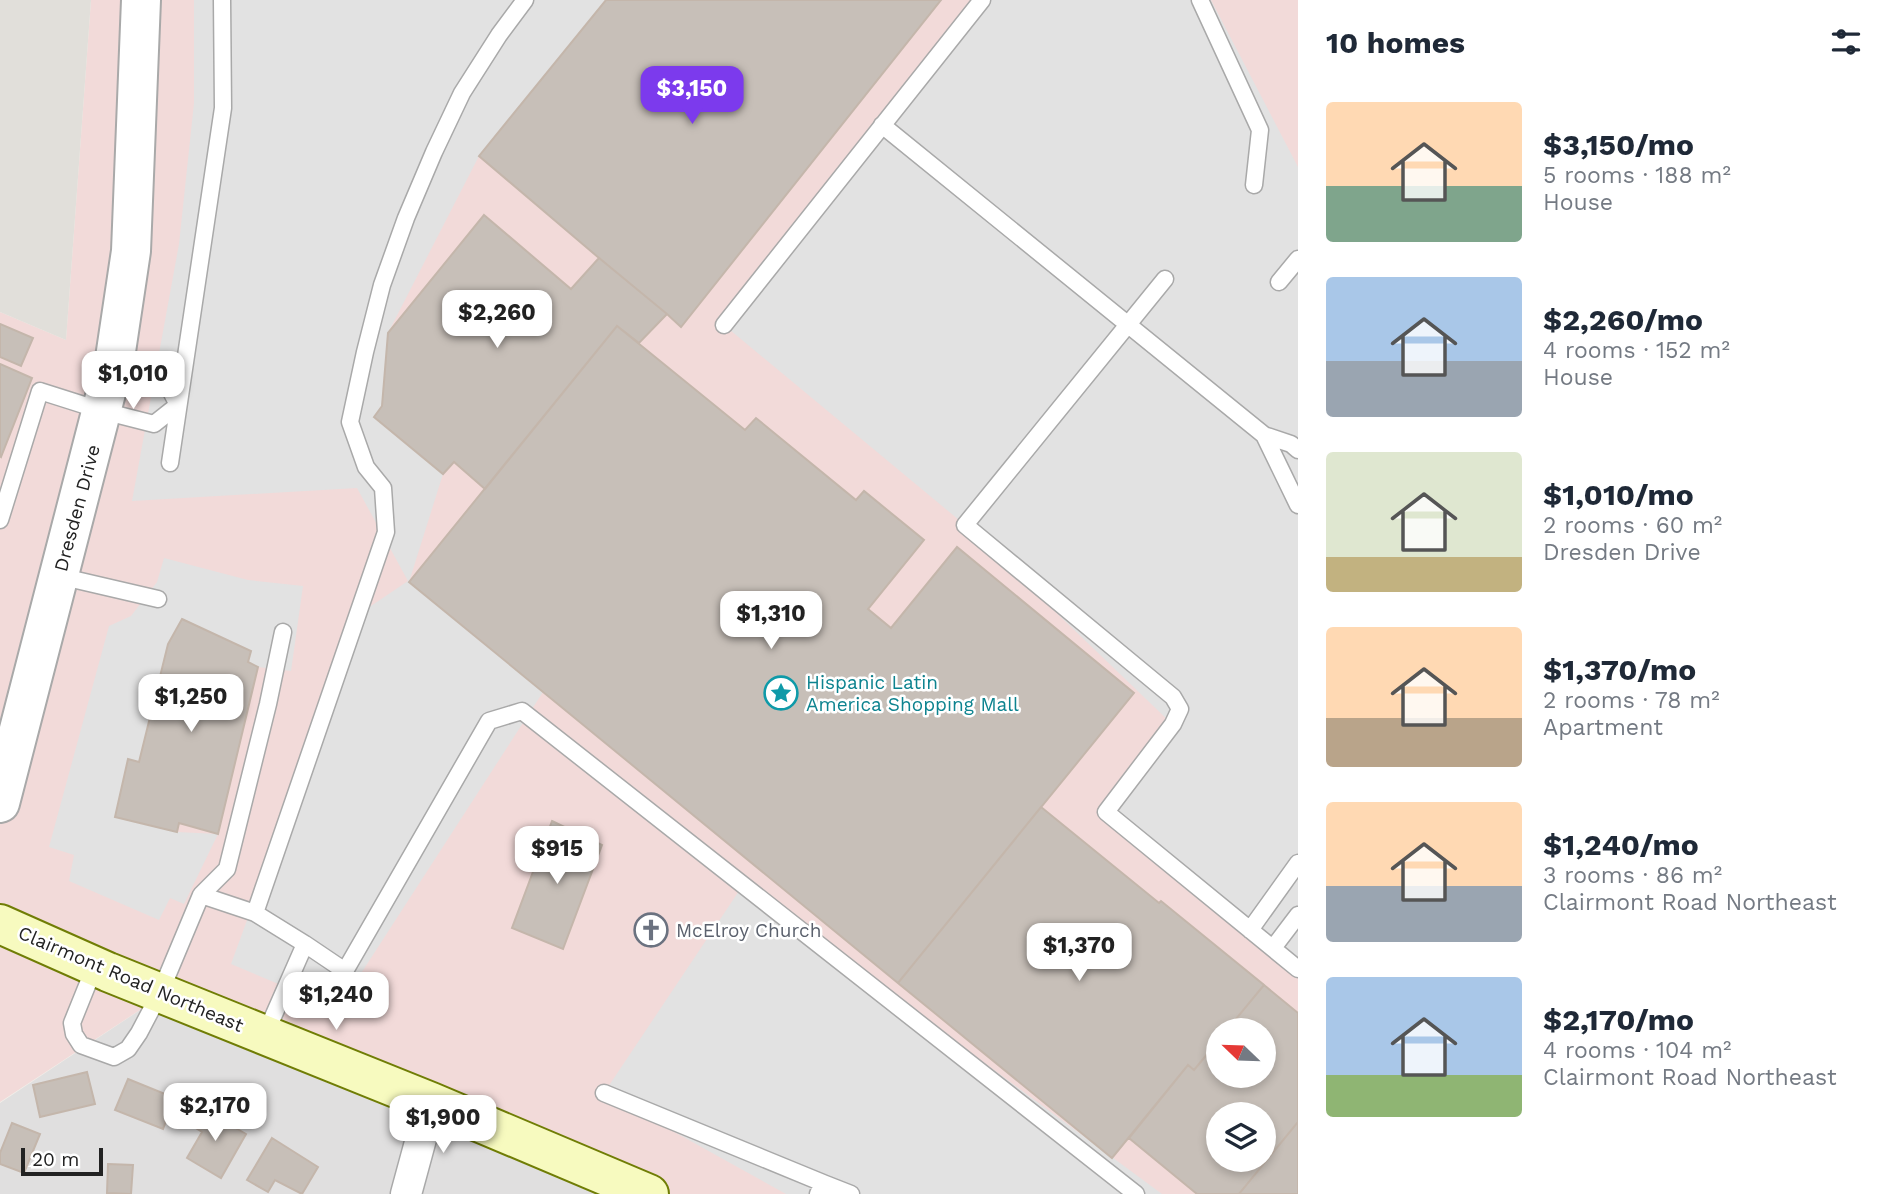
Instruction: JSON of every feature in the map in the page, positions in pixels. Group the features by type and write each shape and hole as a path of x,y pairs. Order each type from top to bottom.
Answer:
{"main road":[{"name":"Clairmont Road Northeast","path":"0,924 95,966 431,1102 649,1194"}],"street":[{"name":"Dresden Drive","path":"0,803 17,713 59,576 115,358 131,251 141,0"},
{"path":"406,1194 431,1102"}],"lane":[{"path":"170,463 223,108 222,0"},
{"path":"255,913 386,533 383,488 366,467 350,422 382,285 415,196 462,93 525,0"},
{"path":"724,325 982,0"},
{"path":"1200,0 1260,130 1254,185"},
{"path":"882,125 1264,435 1291,444 1298,450"},
{"path":"1279,282 1298,259"},
{"path":"1165,279 965,525 1173,698 1180,709 1173,724 1105,812 1298,969"},
{"path":"115,358 158,366 177,405"},
{"path":"0,520 40,391 154,424 177,405"},
{"path":"1264,435 1298,505"},
{"path":"59,576 158,599"},
{"path":"95,966 72,1023 74,1034 81,1045 114,1057 128,1049 160,993 201,895 227,869 283,632"},
{"path":"201,895 255,913 345,971 489,721 522,711 1136,1194"},
{"path":"1250,930 1298,863"},
{"path":"1273,948 1298,915"},
{"path":"265,1035 305,944"},
{"path":"604,1093 821,1188 851,1194"}],"shaded area":[{"path":"0,0 91,0 66,340 0,312"},
{"path":"91,0 1298,0 1298,1194 635,1194 155,1000 0,1102 0,312 66,340"},
{"path":"194,0 606,0 479,156 388,333 382,406 374,417 443,474 409,582 543,692 338,1009 231,964 359,614 408,581 357,488 132,501 179,244 194,103"},
{"path":"982,0 1211,0 1298,167 1298,976 1106,812 1172,724 965,525 724,325"},
{"path":"164,558 248,580 303,586 291,671 258,667 248,662 251,651 182,619 168,644 139,762 128,759 115,817 177,832 218,834 184,904 170,898 159,920 69,881 74,855 49,847 109,626 131,616 157,582"},
{"path":"743,885 1162,1194 786,1194 604,1093"},
{"path":"155,1000 635,1194 0,1194 0,1103"}],"building":[{"path":"606,0 941,0 681,327 479,156"},
{"path":"484,215 571,289 599,258 667,314 639,343 617,326 485,489 454,462 443,474 374,417 382,406 388,333"},
{"path":"0,324 33,338 21,366 0,357"},
{"path":"617,326 745,430 756,418 856,500 864,491 924,540 868,609 891,628 957,547 1134,693 898,983 409,582"},
{"path":"0,364 32,378 1,457 0,456"},
{"path":"182,619 251,651 248,662 258,667 218,834 179,823 177,832 115,817 128,759 139,762 168,644"},
{"path":"1041,807 1264,985 1237,1018 1206,1018 1206,1056 1194,1070 1188,1065 1112,1158 898,983"},
{"path":"552,821 602,845 563,949 512,928"},
{"path":"1264,985 1298,1013 1298,1122 1276,1149 1276,1102 1206,1102 1206,1172 1257,1172 1239,1194 1197,1194 1129,1138 1188,1065 1194,1070 1206,1056 1206,1088 1276,1088 1276,1018 1237,1018"},
{"path":"87,1072 95,1104 40,1117 33,1085"},
{"path":"128,1079 175,1098 163,1129 115,1110"},
{"path":"201,1108 246,1134 221,1178 187,1158 202,1132 191,1125"},
{"path":"1298,1122 1298,1194 1239,1194 1257,1172 1276,1172 1276,1149"},
{"path":"12,1123 40,1134 24,1173 0,1164 0,1153"},
{"path":"272,1138 318,1167 302,1194 275,1180 268,1192 247,1180"},
{"path":"108,1164 133,1165 131,1194 107,1193"}],"place":[{"name":"Hispanic Latin America Shopping Mall","path":"781,693"},
{"name":"McElroy Church","path":"651,930"}]}
